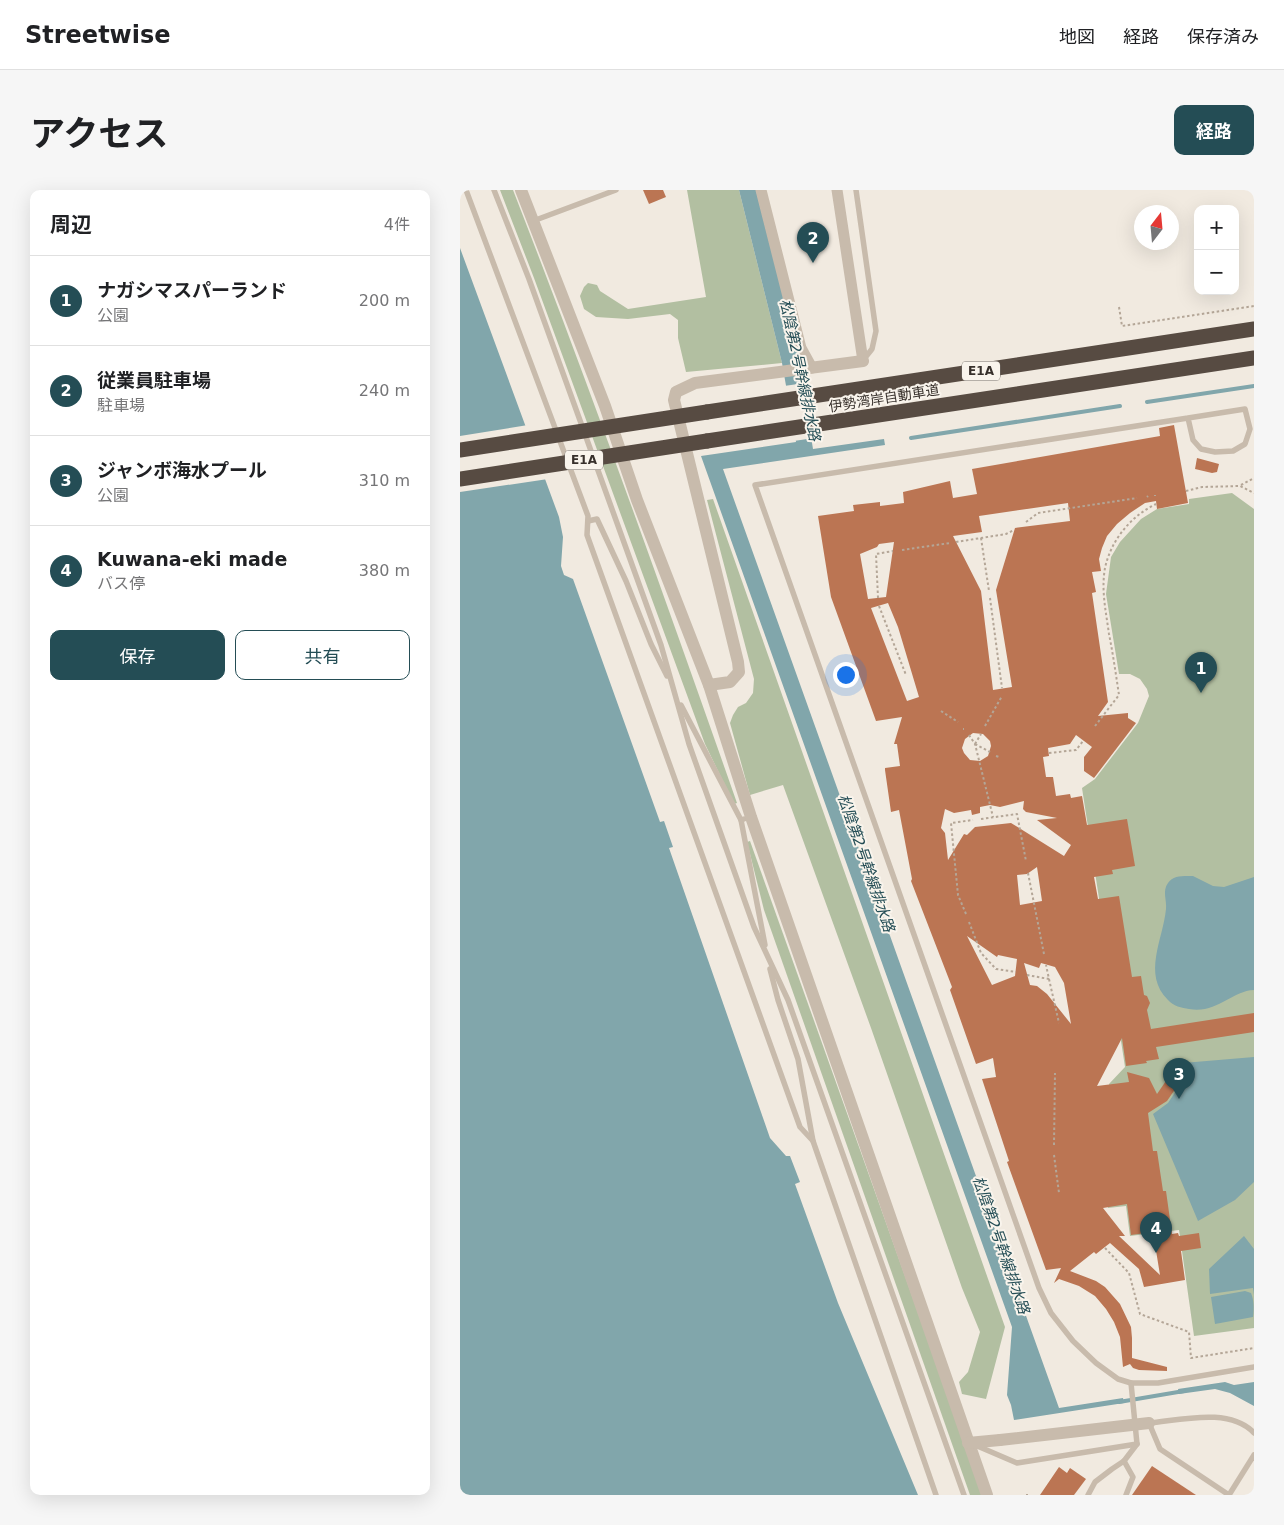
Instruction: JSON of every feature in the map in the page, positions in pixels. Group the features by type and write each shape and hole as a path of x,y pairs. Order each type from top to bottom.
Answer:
{"highway":[{"name":"伊勢湾岸自動車道","path":"460,450 1250,330"},
{"name":"伊勢湾岸自動車道","path":"460,479 1254,358"}],"street":[{"path":"521,190 605,406 637,500 709,685 746,819 987,1495"},
{"path":"761,190 801,348 808,368"},
{"path":"709,685 730,682 739,672 738,662 674,400 676,392 694,383 863,361 837,190"},
{"path":"968,1443 1149,1423"}],"lane":[{"path":"466,190 588,516 587,535 800,1128 813,1141"},
{"path":"494,190 532,288 662,645 689,744 754,927 788,1000 964,1495"},
{"path":"533,222 616,190"},
{"path":"856,190 876,331 872,349 863,361"},
{"path":"1188,418 1193,440 1201,449 1215,452 1233,452 1245,444 1250,429 1245,409 755,485 1039,1288 1051,1313 1073,1341 1096,1363 1118,1379 1131,1383 1158,1383 1254,1366"},
{"path":"588,521 597,519 674,691 697,737 746,819 767,955 778,1000 798,1059 813,1141 936,1495"},
{"path":"1088,1495 1095,1482 1124,1461 1137,1444 1131,1383"},
{"path":"1254,1433 1233,1420 1215,1416 1149,1423 1160,1449 1229,1495 1254,1455"},
{"path":"968,1443 1017,1463 1137,1444"},
{"path":"1124,1461 1133,1477 1126,1495"}],"path":[{"path":"1119,307 1122,326 1254,306"},
{"path":"1186,491 1202,488 1240,486 1254,478"},
{"path":"1240,486 1254,494"},
{"path":"1026,522 1038,513 1137,498"},
{"path":"1095,726 1119,695 1106,614 1105,568 1119,534 1145,509 1156,504"},
{"path":"956,542 1006,534 1014,530"},
{"path":"981,538 988,590"},
{"path":"902,550 950,543"},
{"path":"878,598 876,554 893,551"},
{"path":"990,598 1002,688"},
{"path":"879,606 906,674"},
{"path":"985,726 1002,696"},
{"path":"940,711 958,722"},
{"path":"975,744 981,734"},
{"path":"969,735 975,744 993,817"},
{"path":"1049,753 1076,750 1083,741"},
{"path":"975,744 990,752"},
{"path":"981,819 1016,814 1026,861"},
{"path":"966,914 958,895 951,823 973,820"},
{"path":"1028,873 1044,954"},
{"path":"969,922 981,953 996,969 1016,972"},
{"path":"1046,965 1059,1023"},
{"path":"1027,974 1049,978"},
{"path":"1054,1145 1055,1073"},
{"path":"1054,1156 1059,1193"},
{"path":"1105,1248 1129,1273 1140,1314 1189,1332 1191,1358 1254,1348"}],"green space":[{"path":"500,190 513,190 628,496 737,803 734,804 705,744"},
{"path":"687,190 739,190 782,363 686,372 678,338 678,320 670,314 628,319 596,317 584,309 580,296 588,283 597,285 600,291 628,309 706,297"},
{"path":"1232,493 1254,509 1254,1328 1194,1336 1179,1230 1130,1236 1126,1206 1108,1208 1105,1186 1109,1084 1125,1067 1082,788 1095,779 1138,723 1149,696 1147,689 1140,679 1130,674 1119,674 1106,594 1111,557 1120,542 1141,519 1157,509 1189,504 1189,499"},
{"path":"713,499 1005,1327 986,1399 962,1394 959,1382 968,1372 980,1332 962,1288 783,785 750,795 730,723 738,707 746,703 753,693 754,679 707,500"},
{"path":"750,841 983,1495 970,1495 764,910 747,842"}],"water":[{"path":"739,190 756,190 796,346 813,449 884,439 885,445 723,469 1059,1408 1123,1398 1124,1403 1014,1420 1007,1395 1012,1327 701,456 796,442 782,363"},
{"path":"460,248 559,517 563,537 561,566 564,575 573,579 660,822 664,821 673,847 669,848 770,1138 786,1156 790,1156 800,1182 795,1184 838,1303 918,1495 460,1495"},
{"path":"1193,876 1213,886 1224,887 1254,877 1254,990 1246,991 1216,1005 1199,1010 1181,1007 1170,1002 1160,990 1155,968 1166,909 1166,886 1170,880 1176,877"},
{"path":"1254,1057 1254,1182 1235,1200 1198,1221 1153,1114 1168,1103 1182,1082 1183,1063"},
{"path":"1244,1236 1254,1249 1254,1295 1253,1288 1210,1294 1209,1269"},
{"path":"1245,1291 1251,1293 1252,1296 1254,1305 1253,1317 1215,1324 1211,1297"},
{"path":"1225,1382 1234,1385 1254,1382 1254,1406 1230,1393 1215,1389 1179,1394 1178,1389"}],"pier":[{"path":"805,383 814,438 699,455 793,440 784,386"},
{"path":"528,425 548,479 460,492 460,436"}],"building":[{"path":"643,190 663,190 666,197 649,204"},
{"path":"1174,425 1188,503 1157,509 1156,501 1145,503 1130,513 1107,536 1099,559 1101,571 1092,572 1096,592 1092,593 1108,702 1098,716 1128,713 1128,718 1136,723 1094,778 1084,771 1084,757 1092,747 1076,735 1070,744 1048,748 1049,756 1043,757 1046,777 1053,777 1056,796 1070,794 1071,798 1082,796 1087,825 1127,819 1135,866 1112,870 1113,874 1094,877 1098,899 1119,896 1132,977 1141,976 1144,995 1147,996 1150,1003 1147,1010 1151,1029 1254,1013 1254,1032 1156,1047 1159,1059 1146,1061 1147,1063 1126,1066 1122,1038 1097,1086 1129,1082 1127,1072 1149,1078 1157,1094 1168,1078 1168,1063 1181,1063 1180,1082 1167,1101 1148,1113 1153,1151 1157,1151 1163,1191 1166,1191 1172,1234 1178,1233 1179,1236 1199,1233 1201,1248 1181,1251 1185,1280 1144,1287 1139,1269 1110,1243 1096,1254 1094,1252 1070,1271 1096,1281 1105,1287 1120,1304 1131,1327 1132,1358 1167,1367 1167,1371 1139,1370 1133,1368 1130,1364 1123,1367 1120,1337 1106,1309 1095,1296 1079,1286 1059,1279 1054,1283 1061,1268 1046,1270 1007,1162 1009,1161 982,1079 996,1077 993,1058 976,1064 950,990 952,987 911,881 899,810 891,812 885,768 900,766 897,744 894,744 902,717 876,721 831,597 818,516 854,511 853,505 880,502 880,506 904,503 903,492 950,481 953,498 977,494 972,469 1160,436 1159,428","holes":["1068,503 1070,521 1015,528 996,590 1012,687 993,690 981,591 953,536 982,532 979,516","894,542 886,597 868,599 860,554 877,547 879,544","888,603 898,627 919,697 907,701 871,608","973,733 983,734 990,741 991,746 988,756 980,761 970,760 962,748 965,739","1024,801 1023,809 1026,812 1057,818 1037,820 1071,845 1064,856 1011,823 975,827 967,835 964,834 948,860 945,833 941,828 945,809 954,813 971,810 972,815 980,813 980,807 990,805 1000,807","1037,867 1042,901 1020,905 1017,875 1027,874","967,936 997,957 998,955 1017,959 1015,976 992,985","1024,963 1039,968 1041,963 1055,967 1064,983 1071,1024 1047,994 1037,986 1030,985","1127,1204 1131,1235 1153,1232 1160,1275 1119,1236 1125,1236 1103,1208"]},
{"path":"1197,458 1219,464 1217,472 1212,473 1195,469"},
{"path":"1152,1466 1196,1495 1132,1495"},
{"path":"1059,1467 1067,1473 1070,1468 1086,1479 1074,1495 1040,1495"}],"waterway":[{"path":"1147,402 1254,386"},
{"path":"911,438 1120,406"},
{"name":"松陰第2号幹線排水路","path":"1119,1402 1184,1391"}],"place":[{"name":"従業員駐車場","path":"813,263"},
{"name":"ナガシマスパーランド","path":"1201,693"},
{"name":"ジャンボ海水プール","path":"1179,1099"},
{"name":"Kuwana-eki made","path":"1156,1253"}]}
